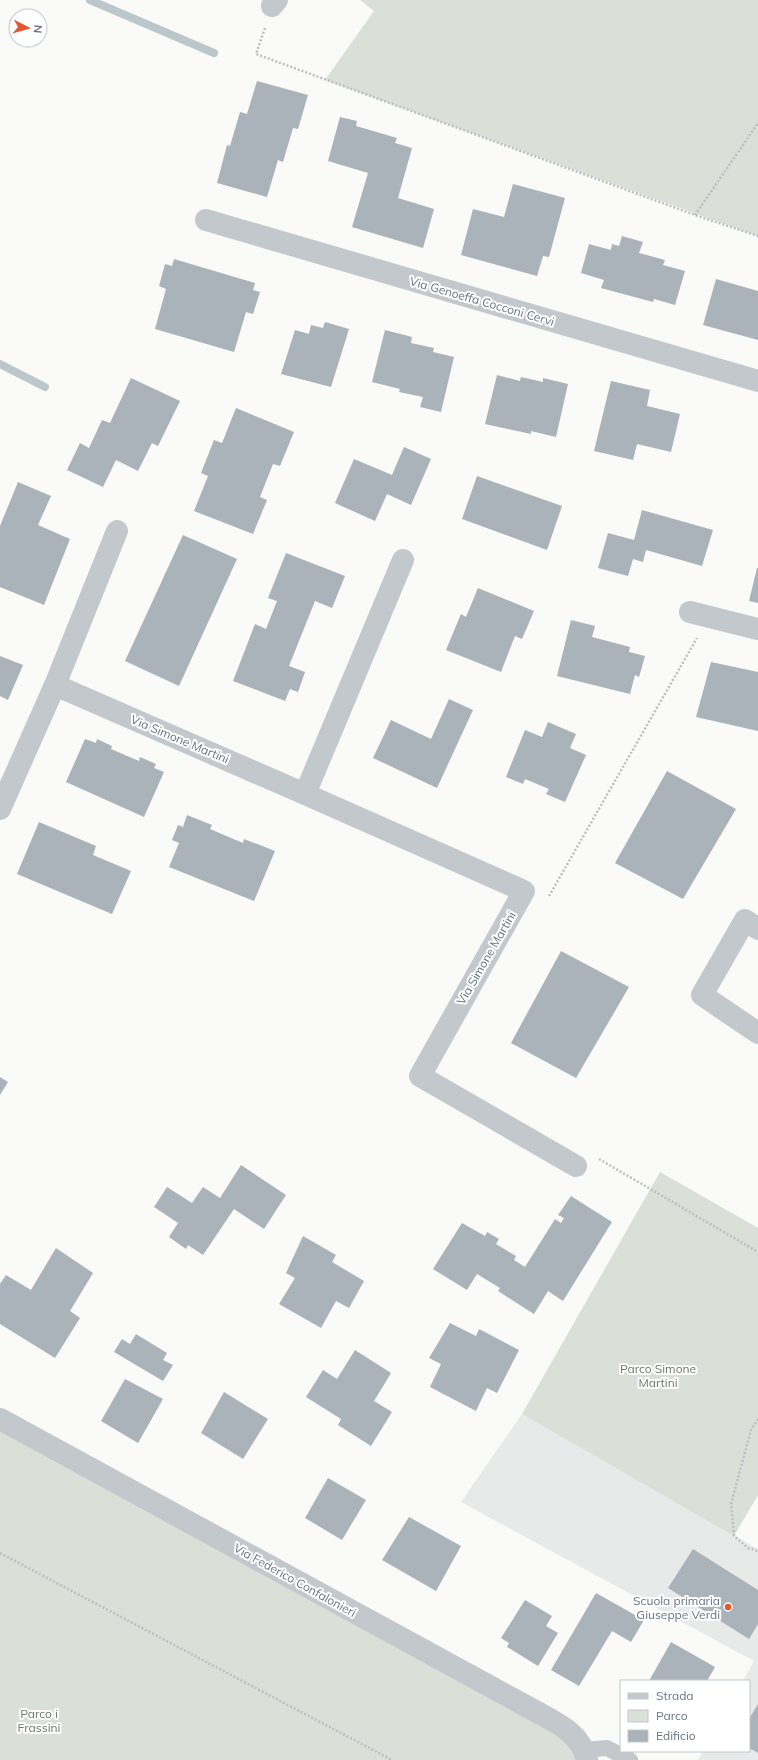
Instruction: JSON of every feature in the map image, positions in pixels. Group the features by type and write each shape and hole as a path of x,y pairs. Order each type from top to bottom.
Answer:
{"street":[{"name":"Via Genoeffa Cocconi Cervi","path":"206,220 758,381"},
{"path":"0,809 55,685 117,531"},
{"path":"306,794 403,560"},
{"path":"700,615 758,629"},
{"name":"Via Simone Martini","path":"55,685 524,891 420,1076 576,1166"},
{"path":"758,929 745,920 702,995 758,1033"},
{"name":"Via Federico Confalonieri","path":"0,1419 566,1728 576,1737 586,1755"}],"lane":[{"name":"Via Federico Confalonieri","path":"586,1755 607,1748 630,1760"}],"path":[{"path":"275,3 256,54 758,236"},
{"path":"695,214 758,123"},
{"path":"546,900 700,615"},
{"path":"598,1158 758,1252"},
{"path":"758,1419 751,1430 731,1504 734,1536 748,1548 758,1551"},
{"path":"0,1553 392,1760"}],"shaded area":[{"path":"522,1414 758,1549 758,1760 698,1760 702,1752 750,1752 750,1680 744,1680 754,1661 461,1502"}],"green space":[{"path":"360,0 758,0 758,236 325,80 374,11"},
{"name":"Parco Simone Martini","path":"660,1172 758,1228 758,1495 734,1536 522,1414"},
{"name":"Parco i Frassini","path":"0,1419 537,1712 587,1760 0,1760"}],"building":[{"path":"257,81 308,95 298,129 293,128 283,162 278,160 267,197 217,183 227,145 230,146 240,112 247,114"},
{"path":"340,117 357,121 356,126 397,138 395,143 412,148 398,198 434,209 423,248 352,227 368,173 328,161"},
{"path":"513,184 565,198 549,257 543,256 537,276 461,255 473,209 504,217"},
{"path":"622,236 643,242 639,253 665,260 663,265 685,271 675,305 654,299 653,302 601,288 604,280 581,273 589,244 611,250 612,244 619,246"},
{"path":"174,259 255,283 253,290 260,292 253,314 246,312 234,352 155,329 166,289 159,286 165,264 172,266"},
{"path":"716,279 758,291 758,340 703,325"},
{"path":"325,322 349,329 331,387 281,374 295,330 309,334 311,325 323,328"},
{"path":"385,330 412,337 411,343 434,348 433,352 454,357 441,412 420,407 423,397 399,392 400,389 372,382"},
{"path":"497,375 520,381 521,377 543,382 543,378 568,384 556,437 531,431 531,434 485,424"},
{"path":"131,378 180,401 158,446 152,443 138,471 116,460 103,487 67,470 80,443 89,448 102,420 110,423"},
{"path":"611,381 650,390 647,406 680,414 671,452 637,444 633,460 594,451"},
{"path":"236,408 294,432 280,466 273,464 260,497 267,500 253,534 194,511 208,476 201,473 214,440 222,443"},
{"path":"404,447 431,459 411,505 387,494 375,521 335,503 354,459 392,475"},
{"path":"477,476 562,506 547,550 462,519"},
{"path":"18,482 51,496 38,525 70,539 44,605 0,587 0,526"},
{"path":"642,510 713,530 702,566 646,550 643,562 633,559 628,576 598,568 608,533 634,540"},
{"path":"183,535 237,559 179,686 125,661"},
{"path":"286,553 345,576 332,608 315,601 289,666 305,672 298,692 290,689 285,701 233,681 255,624 266,629 277,601 268,598"},
{"path":"758,568 758,603 749,601"},
{"path":"478,588 534,611 522,639 515,636 501,672 446,650 461,614 466,617"},
{"path":"571,620 595,626 592,637 630,647 629,652 645,656 639,677 635,675 630,694 557,676"},
{"path":"0,656 23,665 8,700 0,696"},
{"path":"711,662 758,672 758,731 696,717"},
{"path":"449,699 473,710 437,788 373,758 391,720 431,739"},
{"path":"548,722 576,734 570,748 586,755 565,802 546,794 549,789 525,779 523,784 506,777 525,730 542,737"},
{"path":"85,739 96,743 97,739 112,746 111,749 139,761 140,757 156,764 154,768 164,772 144,817 66,782"},
{"path":"667,771 736,809 683,899 615,863"},
{"path":"187,815 212,825 210,829 243,843 244,839 275,851 254,901 169,867 179,843 172,840 178,825 183,827"},
{"path":"39,822 96,846 93,855 131,871 112,914 17,874"},
{"path":"561,951 629,987 576,1078 511,1043"},
{"path":"0,1077 8,1082 0,1095"},
{"path":"241,1165 286,1195 264,1229 234,1209 203,1255 188,1245 186,1249 169,1237 178,1223 154,1207 167,1187 192,1203 203,1187 220,1198"},
{"path":"571,1196 612,1222 563,1301 548,1291 534,1314 498,1291 500,1288 477,1274 467,1290 433,1269 462,1223 485,1236 487,1232 499,1239 496,1244 516,1256 514,1260 525,1267 555,1219 561,1223 564,1218 558,1215"},
{"path":"303,1236 336,1255 332,1262 364,1281 349,1308 336,1301 321,1328 279,1304 295,1278 286,1273"},
{"path":"56,1248 93,1273 70,1311 80,1318 55,1358 0,1324 0,1284 6,1275 31,1290"},
{"path":"450,1323 476,1336 479,1329 519,1350 497,1393 487,1388 476,1411 430,1387 441,1364 429,1358"},
{"path":"136,1334 167,1353 163,1360 173,1365 163,1381 114,1352 122,1339 130,1344"},
{"path":"355,1350 391,1373 374,1401 392,1412 371,1446 338,1425 341,1419 306,1397 323,1370 337,1379"},
{"path":"125,1379 163,1399 138,1443 101,1421"},
{"path":"224,1392 268,1419 243,1459 201,1433"},
{"path":"328,1478 366,1500 342,1540 305,1518"},
{"path":"409,1517 461,1546 436,1591 382,1560"},
{"name":"Scuola primaria Giuseppe Verdi","path":"693,1549 758,1590 758,1624 749,1639 668,1588"},
{"path":"596,1593 644,1620 631,1642 612,1631 579,1686 551,1670"},
{"path":"525,1600 552,1616 546,1626 558,1633 538,1666 507,1647 509,1643 501,1638"},
{"path":"671,1642 715,1667 708,1680 650,1680"},
{"path":"758,1704 758,1753 750,1749 750,1717"}],"waterway":[{"path":"90,0 214,53"},
{"path":"0,364 45,387"}],"place":[{"name":"Scuola primaria Giuseppe Verdi","path":"728,1607"}]}
